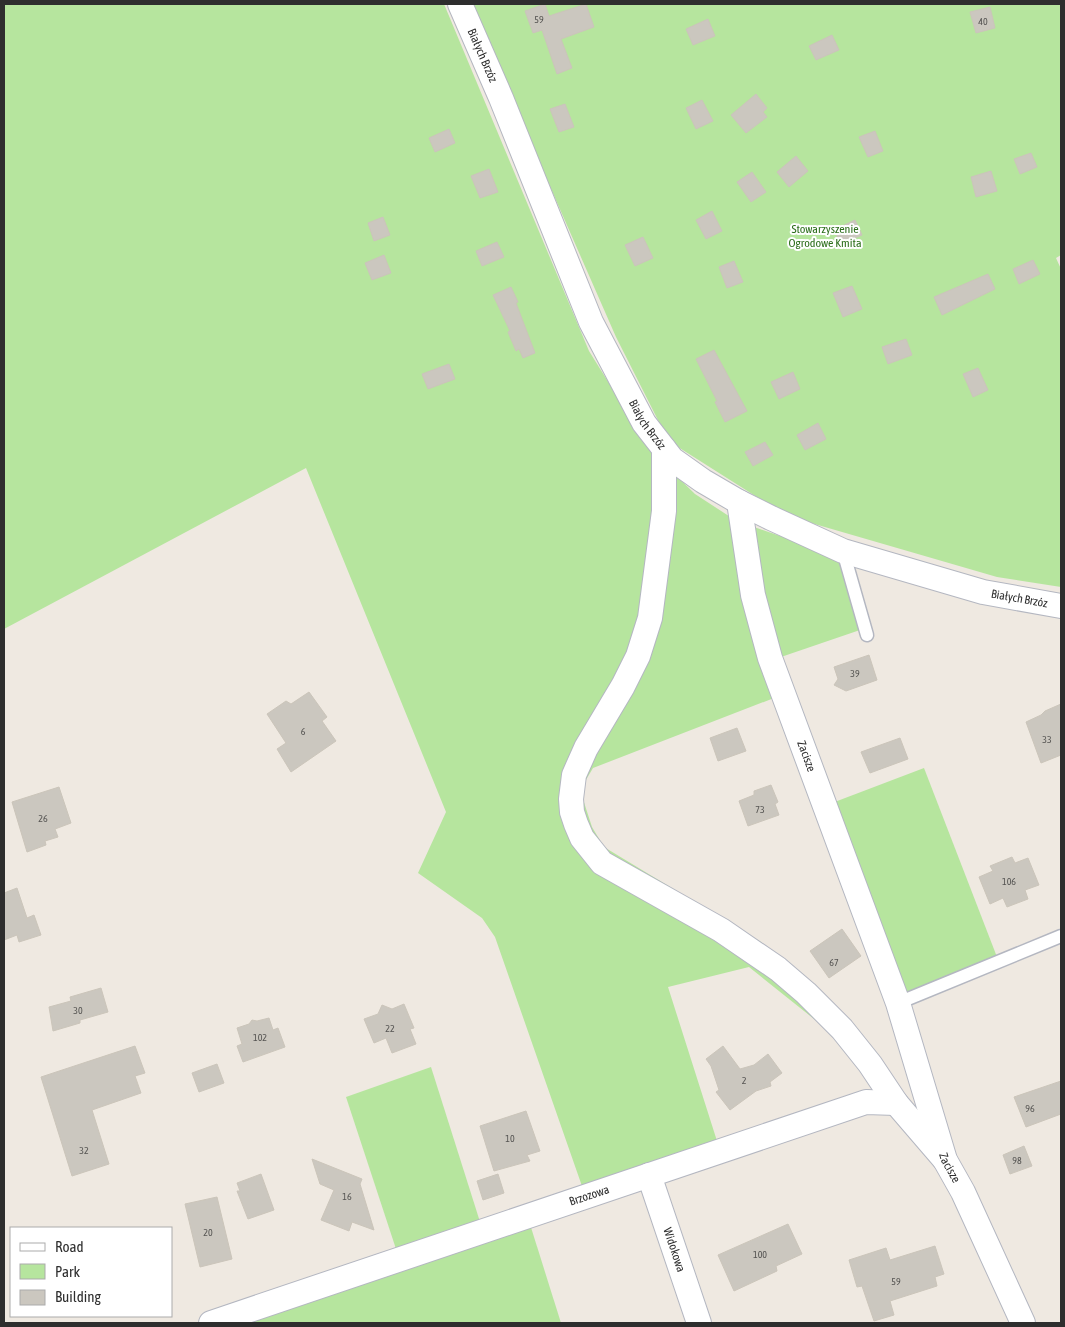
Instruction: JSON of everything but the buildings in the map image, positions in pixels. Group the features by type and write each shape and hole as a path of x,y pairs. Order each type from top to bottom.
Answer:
{"street":[{"name":"Białych Brzóz","path":"460,4 501,98 591,322 644,423 672,459 703,481 739,502 843,550 984,592 1061,606"},
{"path":"664,449 664,511 650,618 638,656 586,748 574,776 571,799 572,812 576,824 582,838 602,863 729,935 778,969 806,993 842,1030 870,1064 896,1103 945,1160"},
{"name":"Zacisze","path":"739,502 753,595 770,658 898,1003 945,1160 963,1192 1023,1323"},
{"name":"Brzozowa","path":"212,1323 866,1102 896,1103"},
{"name":"Widokowa","path":"649,1175 699,1323"}],"lane":[{"path":"843,550 868,635"},
{"path":"898,1003 1061,936"}],"green space":[{"path":"4,4 444,4 589,351 630,417 661,461 695,494 738,522 774,698 593,768 580,790 592,827 604,847 761,942 854,1028 839,1039 749,967 668,987 717,1141 583,1189 495,937 482,918 418,873 446,812 306,468 4,629"},
{"name":"Stowarzyszenie Ogrodowe Kmita","path":"470,4 1061,4 1061,255 1056,258 1061,269 1061,587 997,577 787,516 678,447 664,432 616,337"},
{"path":"754,527 841,557 860,630 781,657 750,546"},
{"path":"924,768 997,957 901,995 832,803"},
{"path":"431,1067 481,1225 397,1252 346,1097"},
{"path":"529,1221 561,1323 232,1323"}]}
